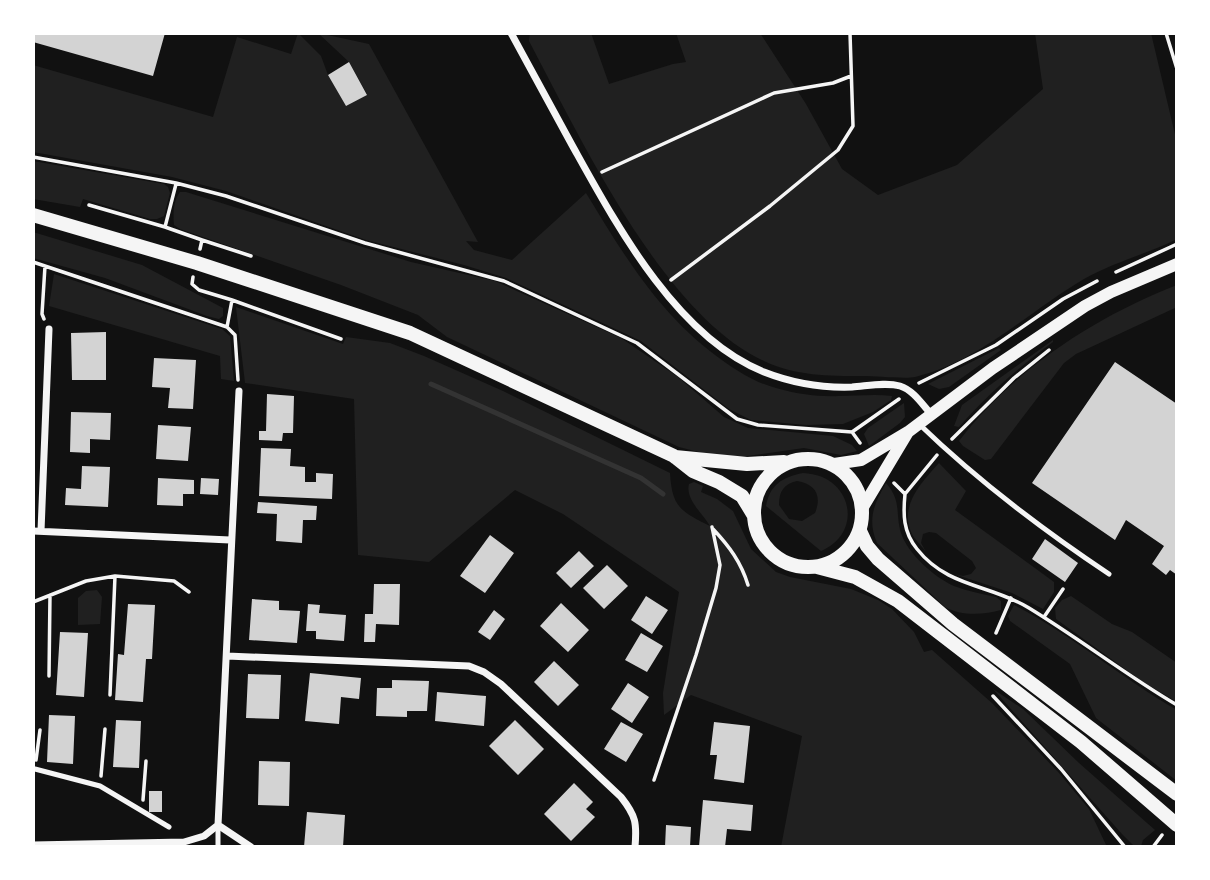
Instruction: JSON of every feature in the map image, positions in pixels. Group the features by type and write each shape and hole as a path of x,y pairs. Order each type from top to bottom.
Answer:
{"main road":[{"path":"33,215 197,263 410,333 674,456 692,471 719,482 742,496 770,552 792,564 817,567 855,577 898,601 1081,742 1177,825"},
{"path":"674,456 747,464 811,459 834,464 845,472 854,482 863,507 860,531 848,551 817,567"},
{"path":"753,514 755,498 764,481 778,466 789,461"},
{"path":"860,531 867,546 878,559 953,624 1177,794"}],"street":[{"path":"511,33 622,231 673,302 715,342 738,359 789,381 819,386 899,385 909,391 931,414"},
{"path":"834,464 854,462 908,432 1085,306 1177,264"},
{"path":"49,329 37,531 230,540"},
{"path":"33,845 149,845 184,842 204,836 218,825 239,391"},
{"path":"863,507 908,432"},
{"path":"227,656 469,666 484,672 509,691 621,797 635,819 635,847"},
{"path":"218,825 251,847"}],"lane":[{"path":"919,424 997,491 1109,574"},
{"path":"35,769 100,786 169,827"},
{"path":"218,825 218,847"}],"path":[{"path":"661,287 770,206 838,150 853,127 850,33"},
{"path":"1166,33 1177,69"},
{"path":"590,177 774,93 833,83 852,76"},
{"path":"33,157 176,183 226,196 377,247 504,281 637,343 737,419 758,425 852,432 878,416 921,381 996,345 1063,299 1099,280"},
{"path":"89,205 165,227"},
{"path":"202,240 251,256"},
{"path":"1108,275 1177,244"},
{"path":"33,262 227,327 235,335 239,391"},
{"path":"46,266 42,314 49,329"},
{"path":"232,300 341,339"},
{"path":"1055,345 1014,378 944,447 905,494 905,527 918,551 936,568 955,580 1011,598 1177,705"},
{"path":"852,432 869,455"},
{"path":"883,472 905,494"},
{"path":"654,780 716,589 720,565 712,527 742,567 748,585"},
{"path":"33,602 86,582 115,576 174,581 189,592"},
{"path":"110,695 115,576"},
{"path":"1044,617 1063,589"},
{"path":"49,676 50,595"},
{"path":"996,632 1011,598"},
{"path":"992,693 1077,788 1125,847"},
{"path":"100,786 104,729"},
{"path":"35,769 40,730"},
{"path":"142,810 146,761"},
{"path":"1153,847 1162,835"}],"shaded area":[{"path":"298,33 321,56 328,75 346,106 367,94 349,62 318,33 369,44 478,242 466,241 474,250 512,260 586,193 628,260 659,301 695,338 729,365 759,382 791,392 824,396 892,396 891,400 873,412 843,424 806,425 751,420 729,409 641,341 506,278 366,240 226,191 172,177 33,152 33,65 213,117 237,37 291,54"},
{"path":"530,33 591,33 609,84 686,62 676,33 760,33 806,104 842,169 878,195 957,165 1043,89 1035,33 1151,33 1177,143 1177,239 1084,279 982,348 938,370 915,377 898,378 837,376 788,370 764,361 727,338 692,305 659,265 599,172 529,41"},
{"path":"33,161 164,184 170,193 164,216 150,219 83,199 80,207 33,199"},
{"path":"180,192 411,262 495,281 621,338 678,377 724,417 748,428 833,436 852,445 857,451 841,455 804,448 740,457 710,455 679,447 447,337 418,315 180,229 174,225 174,217"},
{"path":"33,232 142,265 223,308 223,316 219,319 207,316 105,278 33,258"},
{"path":"54,274 222,329 230,336 234,381 221,379 220,356 49,306"},
{"path":"1177,285 1177,307 1076,354 1064,363 991,459 985,460 959,441 1004,391 1058,348 1116,313"},
{"path":"236,307 343,344 346,337 390,343 503,391 670,473 673,494 680,507 710,526 692,501 688,490 689,484 694,482 703,486 701,492 717,499 733,511 751,549 776,572 851,589 892,609 914,632 924,652 932,650 993,704 1059,773 1089,809 1107,847 781,847 802,736 691,695 664,715 663,693 679,592 563,514 515,490 429,562 358,555 354,399 245,383"},
{"path":"1053,340 992,392 959,427 954,426 962,405"},
{"path":"999,348 1001,350 949,387 939,389 928,384"},
{"path":"904,403 905,417 869,446 864,434 868,428"},
{"path":"939,463 966,491 955,510 1054,582 1054,592 1043,609 1012,593 954,574 971,574 976,568 972,561 936,533 923,534 921,543 926,552 912,534 908,524 910,504 919,486"},
{"path":"803,473 820,476 842,494 847,506 843,531 835,543 821,551 766,506 774,487","holes":["792,482 804,483 816,492 818,501 815,513 802,521 789,519 779,505 781,492"]},
{"path":"886,483 896,501 904,541 916,557 930,571 954,586 996,597 1001,601 1001,610 972,614 945,607 877,543 873,512"},
{"path":"97,590 102,597 100,624 78,625 78,598 86,591"},
{"path":"1071,596 1112,624 1132,632 1177,663 1177,702 1143,682 1056,619 1055,608 1062,600"},
{"path":"1014,605 1177,710 1177,781 1096,718 1070,664 1010,621 1008,616"},
{"path":"993,689 1023,709 1155,830 1143,840 1141,846 1135,847 1122,834"}],"building":[{"path":"33,33 165,33 153,76 33,42"},
{"path":"349,62 367,95 346,106 328,75"},
{"path":"106,332 106,380 72,380 71,333"},
{"path":"154,358 196,360 193,409 168,408 170,388 152,387"},
{"path":"1115,362 1177,404 1177,575 1170,570 1166,575 1152,564 1164,546 1126,520 1115,540 1032,483"},
{"path":"267,394 294,396 293,433 283,433 282,441 259,440 259,431 266,431"},
{"path":"71,412 111,413 110,440 90,439 90,453 70,452"},
{"path":"158,425 191,427 188,461 156,459"},
{"path":"261,448 291,449 290,466 305,467 305,482 316,482 316,473 333,474 332,499 259,496"},
{"path":"82,466 110,467 108,507 65,505 66,488 81,489"},
{"path":"158,478 194,480 194,494 183,494 183,506 157,505"},
{"path":"201,478 219,479 218,495 200,494"},
{"path":"258,502 317,506 316,520 303,520 302,543 276,541 277,514 257,513"},
{"path":"490,535 514,553 485,593 460,576"},
{"path":"1045,539 1078,563 1065,582 1032,559"},
{"path":"579,551 594,566 571,588 556,573"},
{"path":"607,565 628,586 604,609 583,588"},
{"path":"374,584 400,584 399,625 376,624 375,642 364,642 365,614 373,614"},
{"path":"646,596 668,610 652,634 631,620"},
{"path":"252,599 279,601 279,610 300,611 297,643 249,640"},
{"path":"561,603 589,630 568,652 540,626"},
{"path":"128,604 155,605 152,659 146,659 143,702 115,700 118,654 124,655"},
{"path":"308,604 320,605 319,613 346,615 344,641 316,639 316,631 306,631"},
{"path":"494,610 505,619 490,640 478,632"},
{"path":"60,632 88,633 84,697 56,695"},
{"path":"641,633 663,646 647,672 625,660"},
{"path":"554,661 579,685 558,706 534,682"},
{"path":"310,673 361,678 359,699 341,697 339,724 305,721"},
{"path":"248,674 281,675 279,719 246,718"},
{"path":"392,680 429,681 427,711 407,711 407,717 376,716 377,688 392,688"},
{"path":"628,683 649,697 632,723 611,709"},
{"path":"437,692 486,696 484,726 435,721"},
{"path":"49,715 75,716 73,764 47,762"},
{"path":"116,720 141,721 139,768 113,767"},
{"path":"515,720 544,749 518,775 489,746"},
{"path":"621,722 643,734 626,762 604,749"},
{"path":"714,722 750,726 744,783 714,779 717,755 710,755"},
{"path":"259,761 290,762 289,806 258,805"},
{"path":"574,783 593,802 586,809 595,817 571,841 544,814"},
{"path":"149,791 162,791 162,812 149,812"},
{"path":"703,800 753,805 751,831 727,829 725,847 699,847"},
{"path":"307,812 345,815 343,847 304,847"},
{"path":"666,825 691,827 690,847 665,847"}],"waterway":[{"path":"431,384 641,478 663,494"}]}
